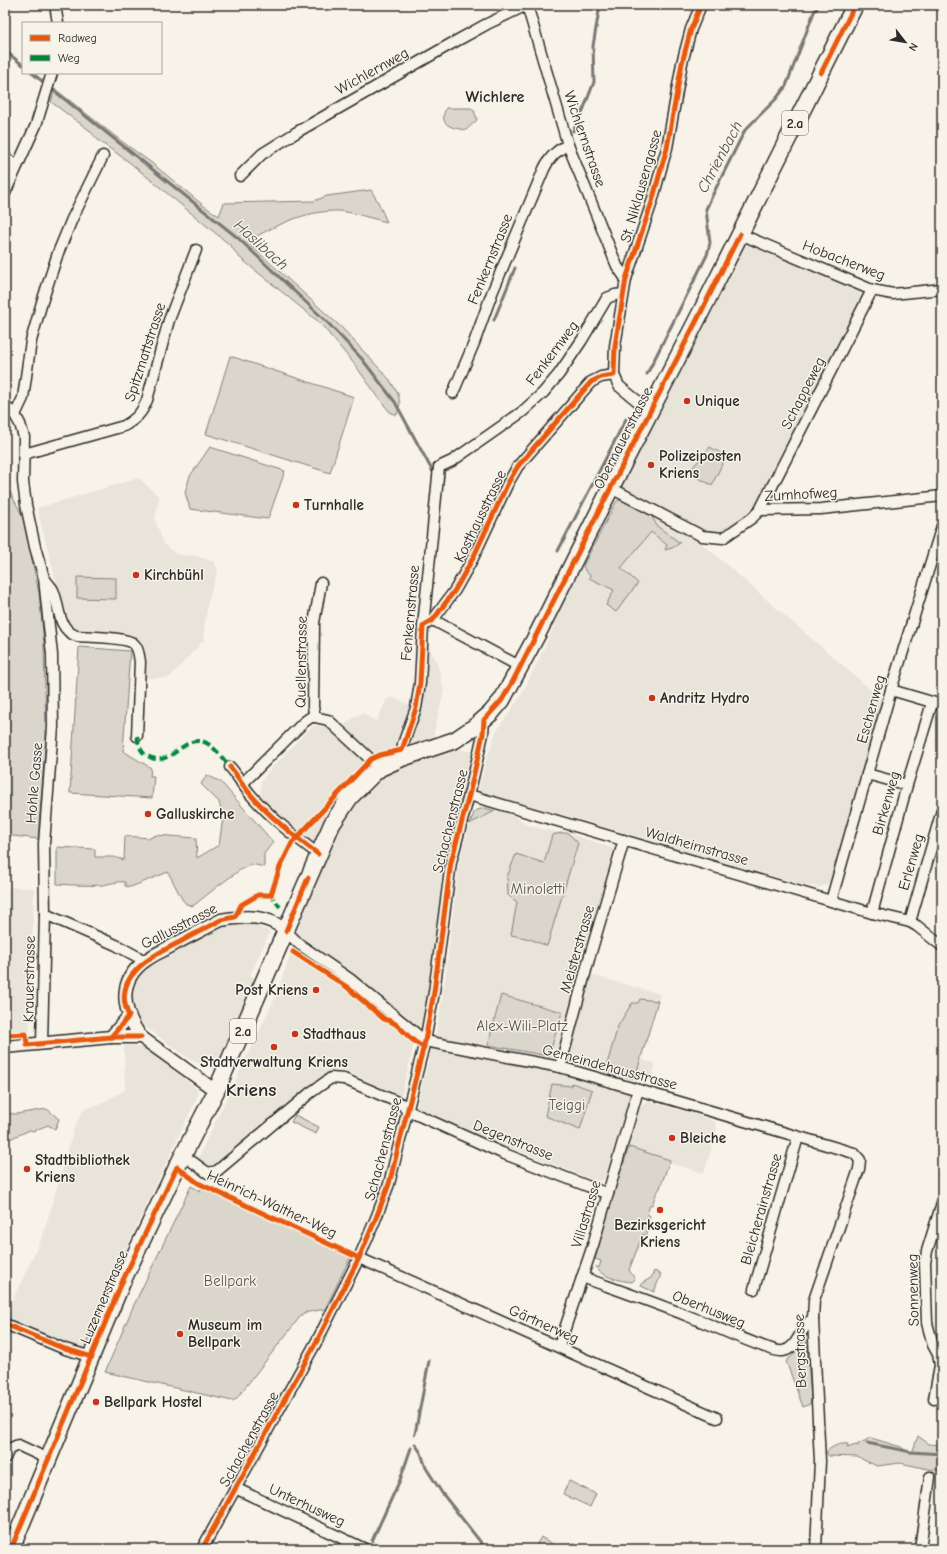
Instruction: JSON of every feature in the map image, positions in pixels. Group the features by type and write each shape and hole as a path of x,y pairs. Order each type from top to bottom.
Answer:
{"main road":[{"name":"Obernauerstrasse","path":"528,652 610,488 698,319 855,5"},
{"name":"Luzernerstrasse","path":"11,1549 135,1252 216,1091 318,854 336,817 350,797 365,780 380,768 402,758 446,743 463,735 484,720 502,700 528,652"}],"street":[{"path":"55,5 58,22"},
{"name":"Wichlernstrasse","path":"527,5 568,145 617,266 626,279"},
{"name":"Wichlernweg","path":"240,176 262,154 297,132 450,44 527,5"},
{"name":"St. Niklausengasse","path":"614,375 615,346 626,279 652,202 667,148 682,63 691,30 701,5"},
{"path":"5,193 36,125 52,74"},
{"name":"Fenkernstrasse","path":"453,393 474,343 492,293 544,169 552,156 560,148 568,145"},
{"path":"5,406 15,414 22,398 31,341 58,253 72,219 102,156"},
{"path":"5,157 16,166"},
{"name":"Hobacherweg","path":"740,234 872,290 893,294 942,289"},
{"name":"Spitzmattstrasse","path":"24,454 124,426 136,419 143,411 148,400 169,320 196,250"},
{"name":"Schappeweg","path":"760,510 872,290"},
{"name":"Fenkernweg","path":"439,468 452,461 522,412 559,374 582,340 607,298 615,294 623,294"},
{"path":"614,375 620,386 629,395 651,408"},
{"name":"Kosthausstrasse","path":"423,626 433,620 456,590 473,558 508,483 518,466 591,382 601,377 614,375"},
{"name":"Hohle Gasse","path":"15,414 24,436 24,492 35,547 44,578 52,655 54,727 44,844 45,914"},
{"name":"Fenkernstrasse","path":"402,758 403,744 416,708 418,695 423,626 439,468"},
{"name":"Zumhofweg","path":"610,488 702,536 723,538 752,518 760,510 821,509 942,496"},
{"name":"Eschenweg","path":"831,901 891,690 942,526"},
{"path":"44,578 52,589 64,627 70,634 77,636 126,640 134,644 139,650 140,662 137,736"},
{"name":"Quellenstrasse","path":"315,717 313,707 314,623 321,583"},
{"path":"433,620 521,667"},
{"path":"891,690 937,704"},
{"name":"Birkenweg","path":"872,913 907,785 937,704"},
{"name":"Quellenstrasse","path":"242,784 304,722 311,717 328,720 380,768"},
{"name":"Schachenstrasse","path":"202,1549 315,1344 359,1258 389,1184 425,1041 434,992 451,862 479,752 484,720"},
{"name":"Schachenstrasse","path":"463,735 473,740 479,752"},
{"path":"230,767 249,794 284,829 318,854"},
{"path":"868,774 907,785"},
{"name":"Waldheimstrasse","path":"469,795 913,924"},
{"name":"Erlenweg","path":"913,924 942,810"},
{"name":"Meisterstrasse","path":"560,1067 589,959 624,840"},
{"path":"45,914 116,945 144,962"},
{"name":"Krauerstrasse","path":"42,1044 45,914"},
{"name":"Gallusstrasse","path":"141,1037 129,1016 125,1003 125,991 132,974 144,962 221,920 235,917 271,920 279,924 286,931"},
{"path":"913,924 942,946"},
{"name":"Gemeindehausstrasse","path":"286,931 299,944 350,979 425,1041 560,1067 854,1154 860,1160"},
{"path":"111,1037 129,1016"},
{"path":"5,1047 111,1037 141,1037 216,1091"},
{"name":"Degenstrasse","path":"183,1155 205,1172 208,1173 217,1171 310,1093 331,1078 344,1079 402,1104 407,1111 502,1152 608,1194"},
{"name":"Villastrasse","path":"559,1346 608,1194 638,1090"},
{"name":"Bleicherainstrasse","path":"754,1289 798,1137"},
{"name":"Bergstrasse","path":"816,1549 819,1523 820,1461 813,1319 814,1300 859,1168 860,1160"},
{"name":"Sonnenweg","path":"934,1400 940,1365 938,1354 933,1345 927,1324 925,1263 926,1251 942,1203"},
{"name":"Gärtnerweg","path":"359,1258 559,1346 717,1418"},
{"name":"Oberhusweg","path":"582,1277 653,1302 749,1341 779,1351 785,1351 790,1348 805,1325 813,1319"},
{"path":"5,1324 65,1349 92,1357"},
{"path":"5,1458 9,1449 18,1446 48,1459"},
{"path":"920,1549 930,1477"},
{"name":"Unterhusweg","path":"235,1488 365,1549"}],"shaded area":[{"path":"746,239 869,290 756,504 723,534 700,531 619,491"},
{"name":"Kirchbühl","path":"139,478 159,497 155,520 164,544 176,554 196,556 214,562 218,571 208,601 203,638 205,641 202,642 169,678 144,678 145,652 139,642 131,636 78,630 67,624 37,508"},
{"path":"619,500 630,503 691,534 885,702 837,867 832,879 821,887 804,885 561,814 558,816 526,807 478,791 496,732 522,694 550,636 562,606 616,502"},
{"path":"428,645 437,663 444,690 429,754 438,756 452,748 473,752 466,784 442,866 437,929 425,1012 414,1045 401,1096 343,1070 335,1069 211,1170 202,1164 198,1158 277,994 292,948 312,861 311,851 261,798 261,782 268,772 308,730 316,725 326,727 336,733 353,718 363,713 376,722 387,699 392,697 420,710 424,647"},
{"path":"484,808 512,815 528,825 550,831 568,833 615,849 580,969 595,976 660,994 641,1059 656,1064 652,1076 644,1083 634,1080 605,1178 599,1182 517,1150 504,1148 416,1108 438,1025 461,854 473,814 478,809"},
{"path":"5,887 34,888 29,1034 5,1036"},
{"path":"250,923 270,932 250,975 255,978 214,1070 191,1060 143,1025 134,1010 133,991 136,980 142,970 144,972 152,965 160,962 159,959 213,928"},
{"path":"124,1046 149,1048 156,1052 160,1059 197,1089 198,1095 106,1292 93,1322 87,1344 84,1348 73,1347 5,1317 43,1235 74,1129 83,1110 99,1104 125,1090"},
{"name":"Bleiche","path":"649,1101 710,1119 715,1122 717,1130 704,1173 669,1163 670,1160 629,1147 640,1107"}],"green space":[{"path":"55,89 153,164 204,206 219,216 224,203 314,201 327,196 371,190 387,222 356,214 339,211 327,211 291,220 268,230 247,242 342,328 390,380 398,394 400,403 397,415 390,412 384,405 355,365 320,323 239,257 230,245 129,162 99,141 89,130 51,102"},
{"path":"446,108 471,108 474,110 477,120 466,130 451,127 445,122 444,114"},
{"path":"230,356 354,397 330,473 206,434"},
{"path":"210,447 285,471 268,519 190,509 185,492 190,476"},
{"path":"710,447 726,456 712,485 688,473"},
{"path":"10,492 23,517 39,593 44,643 46,736 38,839 5,835 5,494"},
{"path":"619,500 630,503 651,515 657,526 680,543 665,550 667,545 651,532 621,568 638,583 616,612 606,605 614,590 589,578 590,575 586,572 583,566 616,502"},
{"path":"77,577 116,578 116,599 77,598"},
{"path":"79,647 130,651 123,751 151,768 150,776 154,776 152,798 70,793"},
{"path":"207,775 221,782 273,842 264,854 264,867 251,864 240,870 193,906 186,904 182,899 168,872 131,887 125,886 125,882 102,885 57,884 57,847 95,849 95,857 114,857 124,860 125,836 150,838 156,835 196,838 197,858 219,845 223,818 219,802 201,784"},
{"path":"484,808 495,811 469,824 475,811"},
{"name":"Minoletti","path":"568,833 578,843 547,946 530,939 511,935 517,902 508,895 507,877 516,854 544,863 552,835"},
{"name":"Alex-Wili-Platz","path":"501,995 562,1012 549,1056 488,1045"},
{"path":"640,999 658,1001 635,1078 605,1071 618,1026 632,1003 638,1003"},
{"name":"Teiggi","path":"572,1083 592,1090 580,1130 545,1116 552,1084 571,1086"},
{"path":"47,1109 59,1119 55,1129 48,1125 33,1131 30,1130 5,1141 5,1113 16,1114"},
{"path":"295,1115 319,1127 316,1134 291,1122"},
{"path":"629,1147 670,1160 660,1188 652,1205 650,1205 647,1214 650,1216 647,1226 647,1237 643,1234 629,1270 635,1279 632,1282 606,1276 595,1266 599,1268 601,1261 595,1259 614,1192"},
{"name":"Bellpark","path":"204,1184 351,1252 351,1256 325,1309 303,1313 236,1399 232,1401 105,1372 133,1307 191,1186 200,1191"},
{"path":"654,1271 661,1274 654,1292 641,1286 642,1283 651,1278"},
{"path":"803,1338 806,1340 807,1346 811,1399 810,1404 803,1407 786,1361 793,1355"},
{"path":"918,1436 929,1444 942,1445 942,1470 933,1470 900,1463 877,1466 857,1457 829,1456 827,1454 827,1451 837,1445 848,1444 847,1448 856,1445 858,1446 858,1444 871,1438 901,1447 912,1453"},
{"path":"569,1481 596,1494 590,1507 563,1494"},
{"path":"541,1537 559,1548 534,1549"}],"waterway":[{"path":"573,131 594,82 593,46 600,5"},
{"name":"Chrienbach","path":"647,374 707,255 710,243 706,209 745,130 776,99 786,86 814,12 819,5"},
{"name":"Haslibach","path":"5,51 22,64"},
{"name":"Haslibach","path":"33,74 238,238 328,323 362,359 395,402 433,472"},
{"path":"494,320 515,268"},
{"name":"Chrienbach","path":"558,551 626,419"},
{"path":"415,1434 429,1361"},
{"path":"867,1443 911,1452 942,1454"},
{"path":"415,1444 421,1453 426,1468 442,1493 486,1549"},
{"path":"372,1541 400,1480 411,1448"}],"marked path":[{"path":"137,736 139,746 142,751 152,758 165,758 194,741 200,741 209,744 230,767"},
{"path":"272,892 271,895 280,907"}],"cycle path":[{"path":"111,1037 129,1016 125,1002 125,990 129,979 137,969 158,954 221,920 235,917 241,905 258,895 271,895 280,867 292,843 371,759 380,755 402,750 416,708 420,683 423,626 433,620 455,590 473,558 508,483 518,466 591,382 601,377 614,375 615,346 626,279 652,202 667,148 682,63 691,29 701,5"},
{"path":"821,73 855,5"},
{"path":"202,1549 319,1337 359,1258 389,1184 425,1041 434,992 451,862 479,752 484,720 502,700 513,681 740,234"},
{"path":"230,767 248,792 275,819 318,854"},
{"path":"286,931 308,878"},
{"path":"293,952 347,987 384,1019 395,1024 413,1041 424,1047"},
{"path":"5,1035 26,1034 27,1045 111,1037 141,1037"},
{"name":"Heinrich-Walther-Weg","path":"11,1549 123,1280 177,1167 198,1183 359,1258"},
{"path":"5,1324 65,1349 92,1357"}],"place":[{"name":"Unique","path":"687,401"},
{"name":"Polizeiposten Kriens","path":"651,465"},
{"name":"Turnhalle","path":"296,505"},
{"name":"Kirchbühl","path":"136,575"},
{"name":"Andritz Hydro","path":"652,698"},
{"name":"Galluskirche","path":"148,814"},
{"name":"Post Kriens","path":"316,990"},
{"name":"Stadthaus","path":"295,1034"},
{"name":"Stadtverwaltung Kriens","path":"274,1047"},
{"name":"Bleiche","path":"672,1138"},
{"name":"Stadtbibliothek Kriens","path":"27,1169"},
{"name":"Bezirksgericht Kriens","path":"660,1210"},
{"name":"Museum im Bellpark","path":"180,1334"},
{"name":"Bellpark Hostel","path":"96,1402"}],"district":[{"name":"Wichlere","path":"495,97"},
{"name":"Kriens","path":"251,1090"}]}
